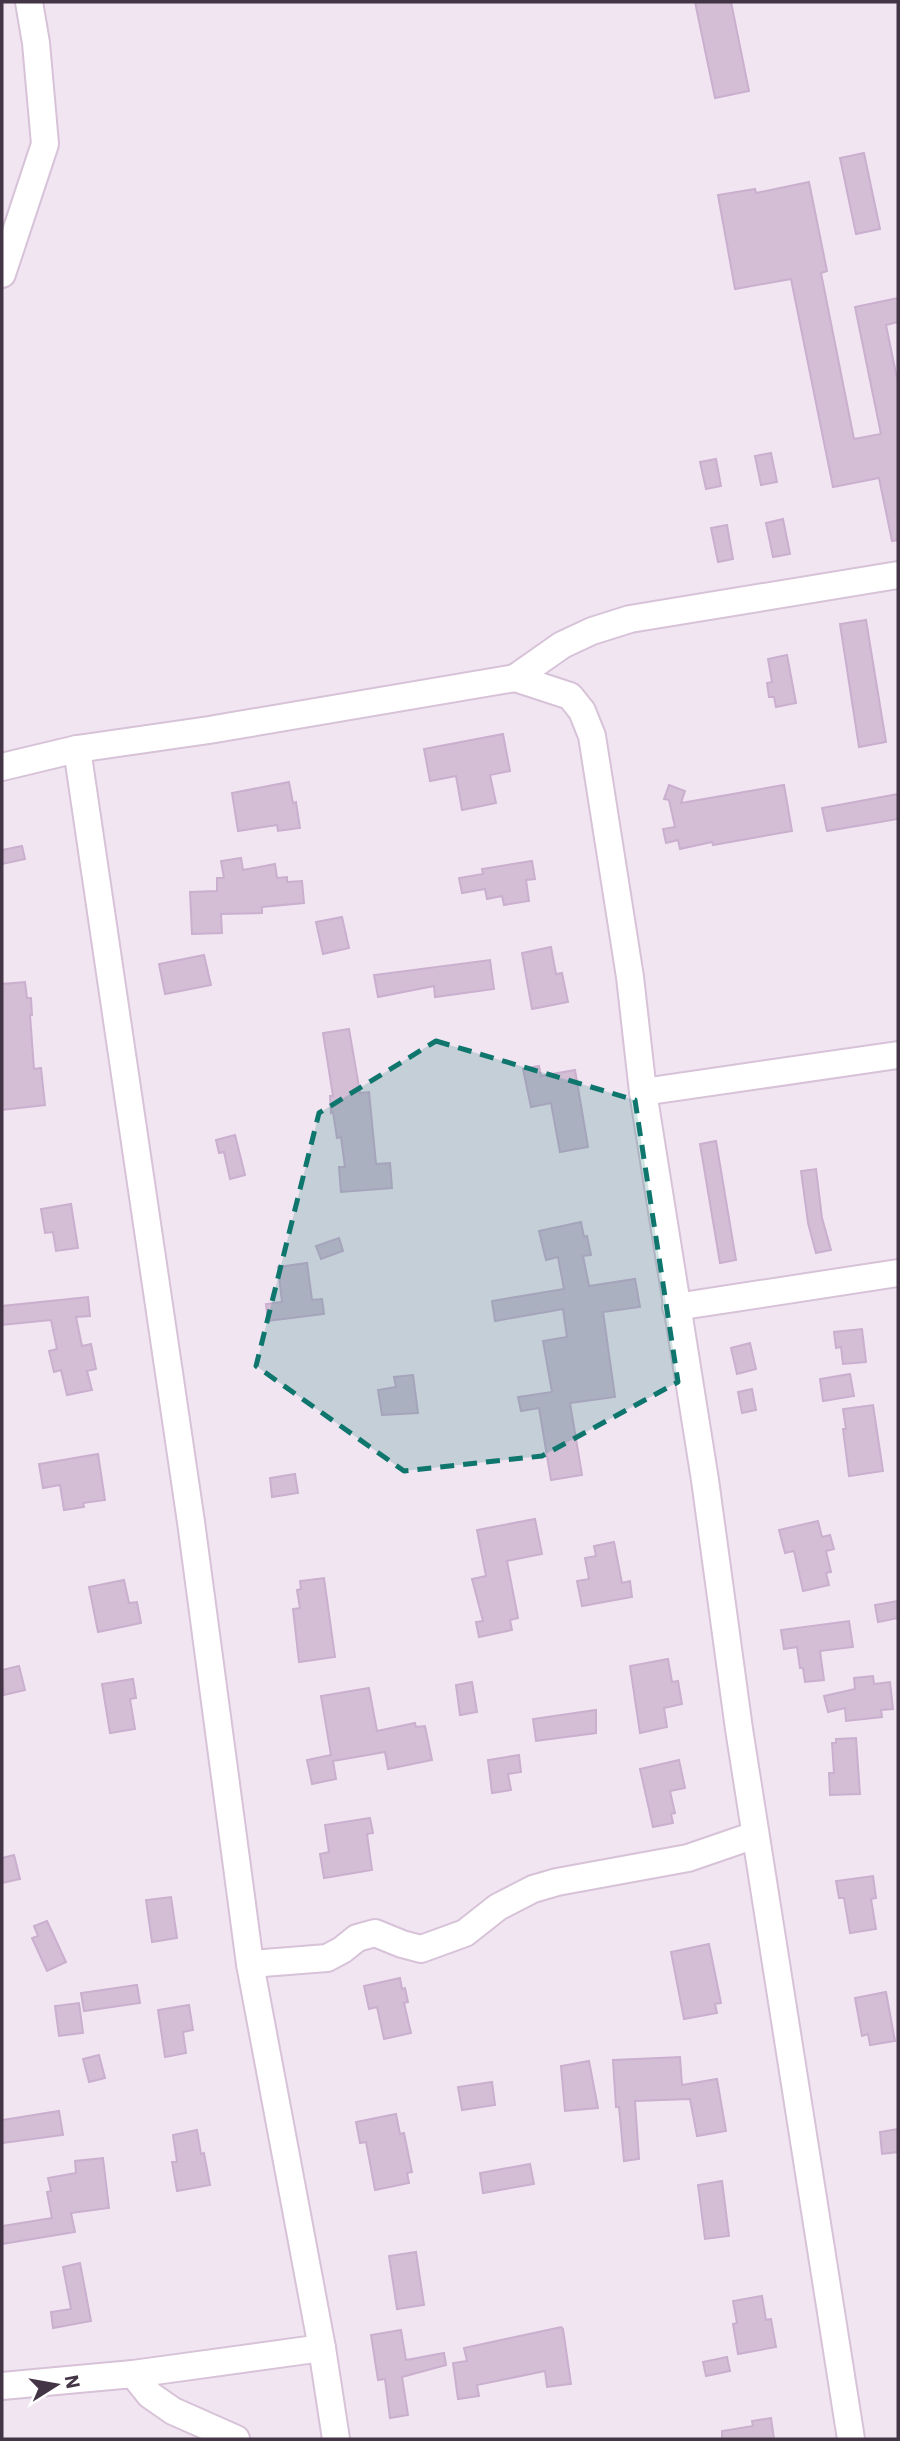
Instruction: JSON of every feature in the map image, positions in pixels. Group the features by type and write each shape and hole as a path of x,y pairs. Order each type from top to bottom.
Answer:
{"street":[{"path":"2,274 45,144 36,43 29,2"},
{"path":"2,767 77,748 209,730 515,678 562,645 592,631 630,619 898,575"},
{"path":"515,678 570,696 582,711 592,736 630,977 643,1092 705,1480 755,1835 851,2439"},
{"path":"77,748 191,1522 250,1964 323,2348 336,2439"},
{"path":"643,1092 898,1055"},
{"path":"676,1307 898,1273"},
{"path":"250,1964 327,1958 357,1938 375,1933 421,1949 465,1933 498,1907 533,1889 557,1882 688,1858 755,1835"},
{"path":"2,2386 133,2374 323,2348"},
{"path":"133,2374 150,2395 173,2411 236,2439"}],"highlighted area":[{"path":"436,1041 635,1100 678,1382 542,1456 404,1471 256,1366 319,1113"}],"building":[{"path":"695,2 731,2 749,91 715,98"},
{"path":"864,153 880,229 856,234 840,158"},
{"path":"809,182 827,271 821,273 854,439 881,434 855,307 898,298 898,322 886,325 898,383 898,540 892,541 879,478 833,487 791,279 735,289 718,195 755,189 756,193"},
{"path":"771,453 777,482 761,485 755,456"},
{"path":"716,459 721,486 706,489 700,462"},
{"path":"783,519 790,554 773,557 766,523"},
{"path":"727,525 733,559 718,562 711,528"},
{"path":"866,620 886,742 859,747 840,624"},
{"path":"787,655 796,703 776,707 774,697 769,697 767,683 772,682 768,659"},
{"path":"503,734 510,771 490,775 496,803 462,810 456,776 430,781 424,749"},
{"path":"289,782 293,803 296,802 300,828 278,831 277,825 238,831 232,793"},
{"path":"669,785 685,791 681,803 784,785 792,831 680,849 678,840 666,843 663,829 675,827 669,800 664,799"},
{"path":"898,794 898,819 827,831 822,808"},
{"path":"22,846 25,859 2,864 2,850"},
{"path":"241,858 243,870 275,864 277,878 287,877 287,882 302,881 304,903 262,907 262,913 221,914 222,933 192,934 190,892 217,891 217,878 224,878 221,861"},
{"path":"532,861 535,879 526,880 529,901 504,905 502,896 487,899 485,889 462,893 459,878 483,874 482,869"},
{"path":"342,917 349,948 323,954 316,922"},
{"path":"551,947 556,974 562,973 568,1002 532,1009 522,953"},
{"path":"204,955 211,985 165,994 159,964"},
{"path":"490,960 494,989 435,997 434,986 378,997 374,975"},
{"path":"25,982 27,998 31,998 34,1069 41,1068 45,1105 2,1110 2,984"},
{"path":"349,1029 360,1093 369,1092 376,1164 390,1163 392,1188 341,1192 339,1167 345,1167 341,1137 337,1138 333,1112 331,1113 330,1096 333,1096 323,1033"},
{"path":"539,1066 541,1076 575,1070 588,1147 560,1152 551,1103 531,1107 523,1069"},
{"path":"235,1135 245,1175 230,1179 224,1152 219,1153 216,1140"},
{"path":"716,1141 736,1260 720,1263 700,1144"},
{"path":"816,1169 822,1218 831,1250 816,1253 808,1223 801,1171"},
{"path":"71,1204 78,1248 56,1251 53,1232 45,1233 41,1209"},
{"path":"581,1222 591,1255 583,1256 589,1286 635,1279 640,1307 603,1312 615,1397 570,1403 582,1475 551,1480 539,1408 521,1411 518,1397 552,1392 543,1341 567,1337 563,1309 495,1321 492,1301 564,1289 558,1257 546,1260 539,1231"},
{"path":"339,1238 343,1251 321,1259 316,1246"},
{"path":"307,1263 312,1300 322,1299 324,1314 268,1321 266,1304 282,1302 278,1267"},
{"path":"88,1297 90,1316 76,1317 82,1346 91,1344 96,1369 87,1371 92,1390 67,1395 61,1370 54,1372 49,1351 57,1349 51,1320 2,1325 2,1306"},
{"path":"862,1329 866,1362 843,1364 841,1347 836,1348 834,1332"},
{"path":"750,1343 756,1369 737,1374 731,1348"},
{"path":"850,1374 854,1396 823,1401 820,1379"},
{"path":"413,1375 418,1413 382,1415 378,1390 396,1387 394,1377"},
{"path":"752,1389 756,1410 742,1413 738,1392"},
{"path":"873,1405 883,1471 849,1476 843,1409"},
{"path":"98,1454 105,1500 83,1503 84,1507 64,1510 60,1485 43,1488 39,1464"},
{"path":"295,1474 298,1493 272,1497 270,1478"},
{"path":"535,1519 542,1554 507,1561 518,1618 510,1620 512,1630 479,1637 476,1622 483,1621 472,1579 486,1576 477,1530"},
{"path":"818,1521 822,1537 830,1535 834,1549 826,1551 831,1572 826,1573 829,1585 803,1591 794,1551 785,1553 779,1530"},
{"path":"614,1542 622,1583 630,1581 632,1597 582,1606 577,1581 589,1579 585,1558 596,1556 594,1546"},
{"path":"324,1578 335,1657 299,1662 293,1609 300,1608 297,1590 301,1589 300,1581"},
{"path":"124,1580 129,1603 137,1602 141,1623 98,1632 89,1587"},
{"path":"898,1601 898,1618 878,1622 875,1605"},
{"path":"849,1621 853,1647 820,1651 824,1680 805,1682 797,1647 784,1649 781,1630"},
{"path":"668,1659 672,1682 678,1681 682,1704 664,1708 667,1727 640,1733 630,1666"},
{"path":"19,1666 25,1690 4,1695 2,1670"},
{"path":"873,1676 874,1684 890,1682 893,1709 881,1710 882,1717 846,1721 845,1708 828,1712 824,1696 855,1689 854,1678"},
{"path":"133,1679 136,1698 130,1699 135,1729 110,1733 102,1684"},
{"path":"472,1682 477,1712 460,1715 456,1685"},
{"path":"369,1688 377,1731 415,1723 416,1727 425,1726 432,1760 388,1769 385,1752 333,1761 336,1779 312,1784 307,1760 331,1755 321,1696"},
{"path":"596,1710 596,1733 536,1741 533,1719"},
{"path":"856,1738 860,1794 830,1795 829,1773 834,1773 832,1743 836,1743 836,1739"},
{"path":"519,1755 521,1772 508,1774 511,1790 492,1793 488,1760"},
{"path":"679,1760 685,1788 670,1791 675,1813 671,1814 673,1823 653,1827 640,1769"},
{"path":"370,1818 373,1833 367,1834 372,1870 324,1878 320,1854 329,1852 325,1825"},
{"path":"14,1855 20,1879 2,1883 2,1858"},
{"path":"873,1876 876,1898 871,1899 876,1929 850,1933 844,1898 839,1898 836,1881"},
{"path":"171,1897 177,1938 152,1942 146,1900"},
{"path":"47,1921 66,1962 47,1971 32,1938 38,1936 34,1926"},
{"path":"709,1944 721,2003 715,2004 717,2013 684,2019 671,1952"},
{"path":"400,1978 408,2002 404,2003 411,2033 384,2039 377,2007 369,2009 364,1986"},
{"path":"137,1985 140,2003 84,2011 81,1993"},
{"path":"886,1992 895,2041 870,2045 868,2034 862,2036 855,1998"},
{"path":"79,2003 83,2033 59,2036 55,2006"},
{"path":"189,2005 193,2030 183,2032 186,2053 165,2057 158,2010"},
{"path":"99,2055 105,2078 89,2082 83,2059"},
{"path":"680,2057 682,2085 717,2079 726,2131 697,2136 690,2099 635,2101 639,2159 624,2161 619,2107 616,2107 613,2060"},
{"path":"589,2061 598,2108 565,2111 561,2066"},
{"path":"492,2082 495,2105 462,2110 458,2087"},
{"path":"59,2111 63,2135 2,2143 2,2120"},
{"path":"396,2114 400,2134 404,2133 412,2172 407,2173 409,2183 375,2190 366,2142 360,2143 356,2122"},
{"path":"898,2129 898,2152 882,2154 880,2132"},
{"path":"197,2130 210,2185 177,2191 172,2162 177,2162 173,2135"},
{"path":"103,2158 109,2208 71,2213 75,2232 2,2244 2,2226 52,2218 47,2192 51,2191 48,2178 76,2173 75,2161"},
{"path":"530,2164 534,2184 483,2193 480,2173"},
{"path":"722,2181 729,2236 705,2239 698,2185"},
{"path":"416,2252 424,2305 397,2309 389,2256"},
{"path":"80,2263 91,2321 53,2328 51,2312 71,2309 63,2267"},
{"path":"762,2296 766,2320 771,2319 776,2347 738,2354 733,2324 737,2323 733,2301"},
{"path":"561,2327 571,2384 547,2387 545,2371 477,2385 479,2396 458,2399 453,2363 467,2361 464,2348"},
{"path":"401,2330 406,2360 444,2353 446,2365 402,2377 408,2415 390,2418 385,2379 378,2380 371,2335"},
{"path":"727,2357 730,2371 706,2376 703,2362"},
{"path":"771,2418 774,2439 722,2439 722,2431 753,2426 752,2421"}]}
